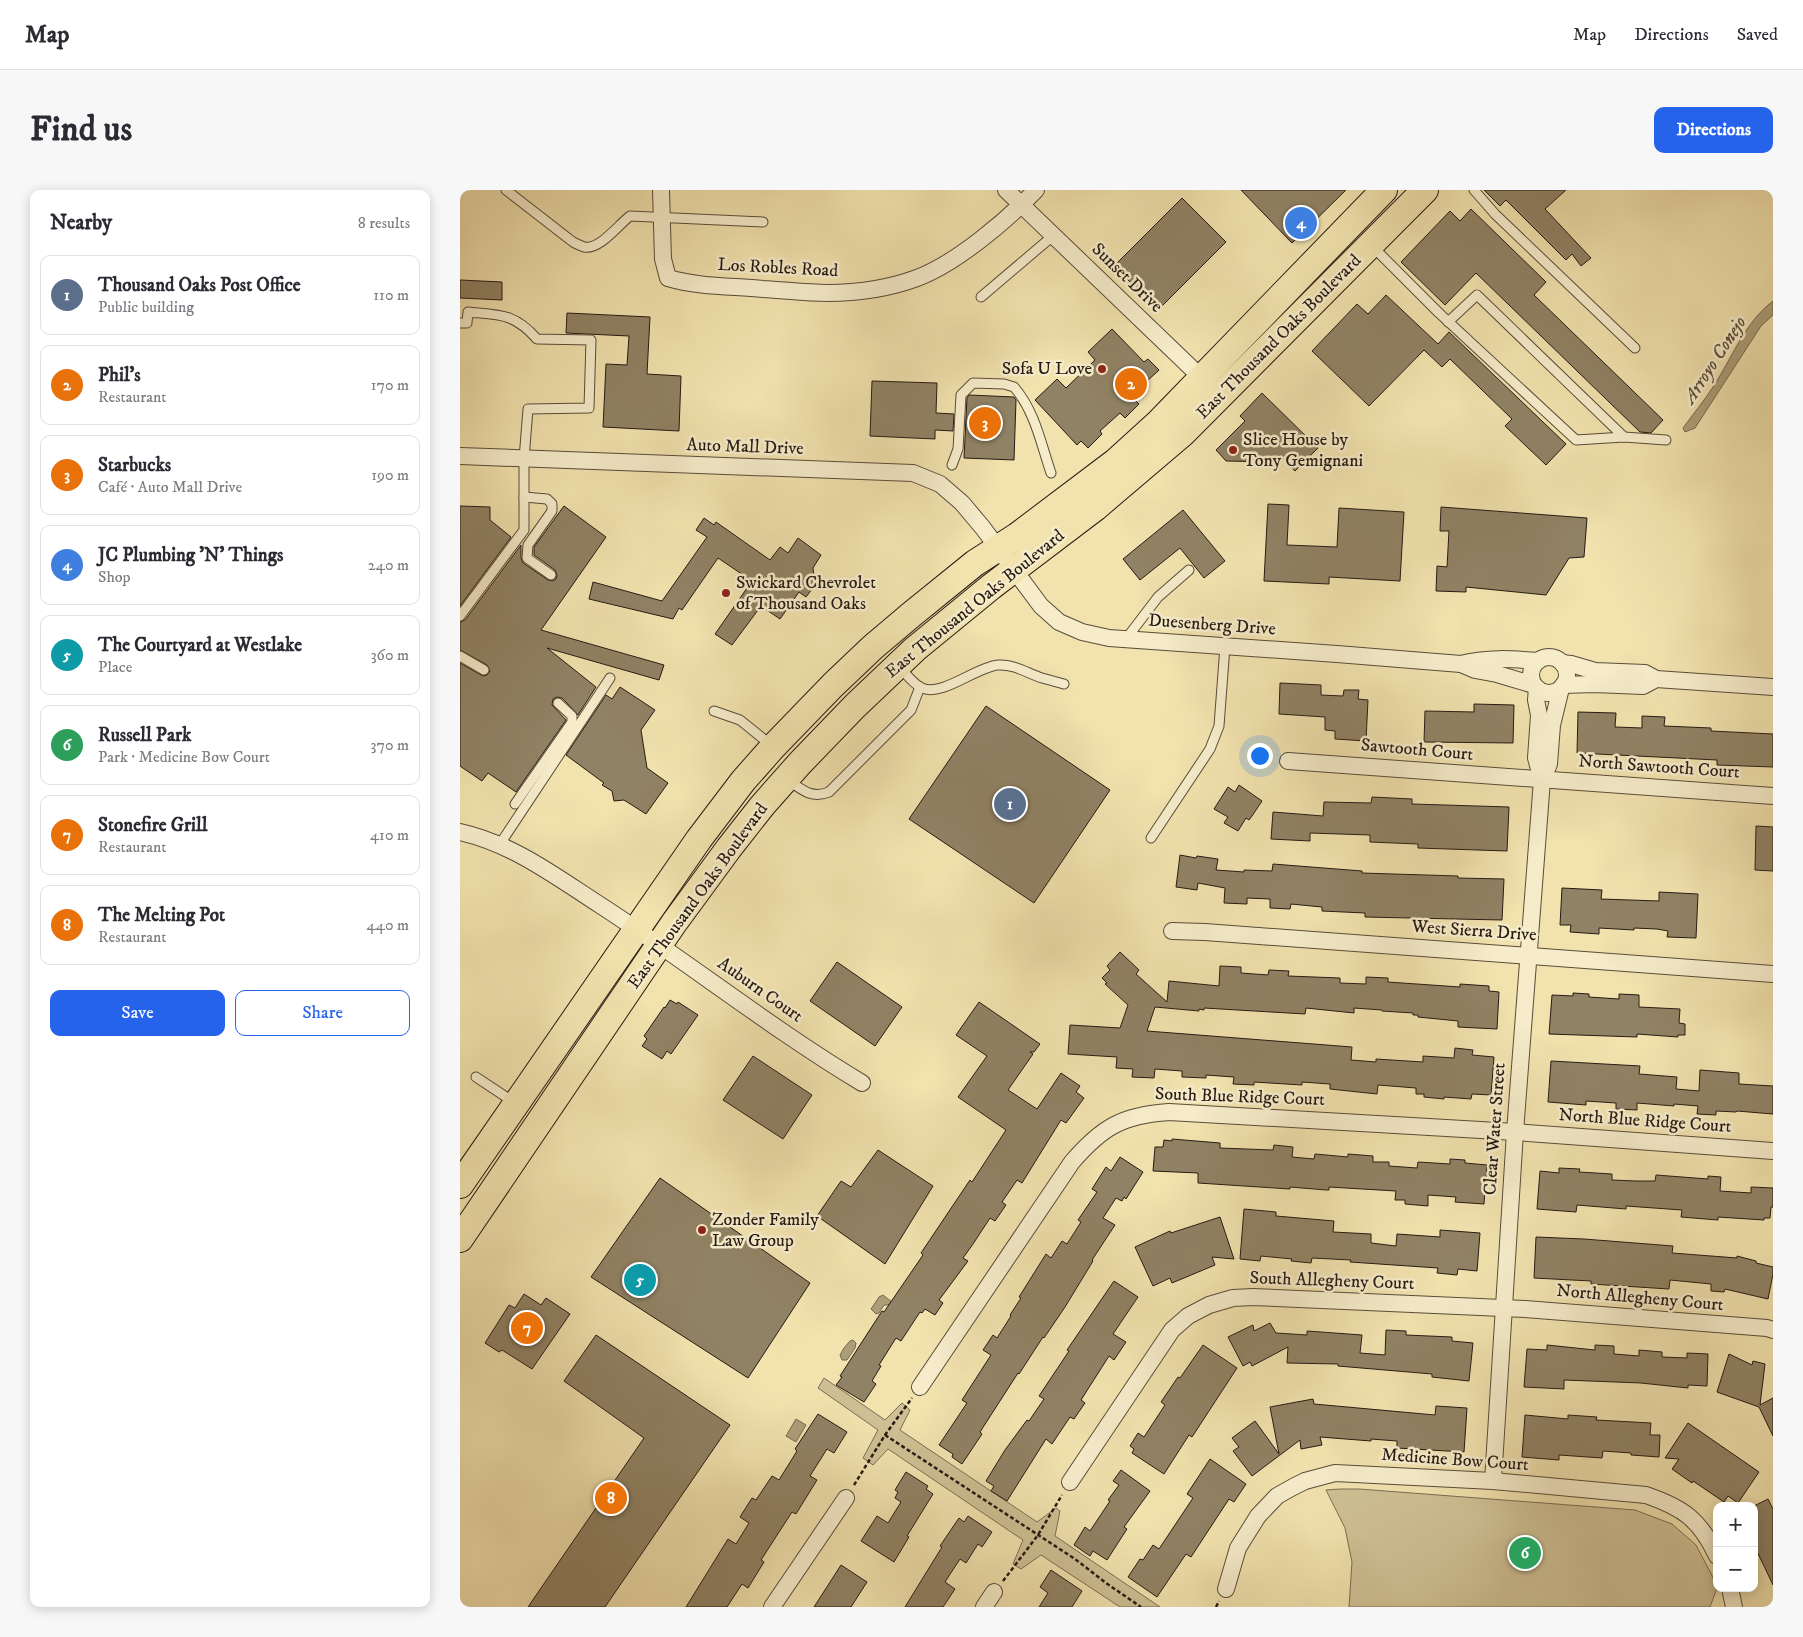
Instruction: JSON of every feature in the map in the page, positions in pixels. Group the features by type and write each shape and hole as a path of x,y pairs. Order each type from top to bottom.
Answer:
{"main road":[{"name":"East Thousand Oaks Boulevard","path":"460,1185 698,839 743,781 773,747 833,685 873,647 919,608 997,548 1073,495 1115,462 1159,422 1384,190"},
{"name":"East Thousand Oaks Boulevard","path":"460,1239 660,944 729,848 786,779 855,706 898,664 992,586 1125,484 1184,433 1425,190"}],"street":[{"path":"661,190 662,217"},
{"name":"Sunset Drive","path":"1006,190 1221,395"},
{"name":"Los Robles Road","path":"662,217 663,259 668,278 691,283 828,293 864,290 895,284 918,277 944,265 965,251 1036,190"},
{"name":"Auto Mall Drive","path":"460,456 913,473 940,484 950,492 980,525 997,548"},
{"name":"Duesenberg Drive","path":"997,548 1041,606 1059,622 1082,632 1109,638 1461,664 1475,670 1497,674 1535,686 1551,693 1562,686 1594,684 1643,686 1656,679"},
{"name":"Duesenberg Drive","path":"1461,664 1474,660 1514,659 1538,661 1549,657 1558,659 1562,663 1595,671 1645,672 1656,679 1773,687"},
{"path":"1535,686 1531,674 1534,664 1538,661"},
{"path":"1562,663 1567,673 1562,686"},
{"name":"Clear Water Street","path":"1535,686 1539,715 1536,758 1542,780"},
{"name":"Clear Water Street","path":"1493,1482 1514,1132 1542,780 1549,764 1554,711 1562,686"},
{"name":"Sawtooth Court","path":"1288,761 1542,780"},
{"name":"North Sawtooth Court","path":"1542,780 1773,796"},
{"name":"Auburn Court","path":"460,832 500,844 531,860 660,944 724,991 862,1083"},
{"name":"West Sierra Drive","path":"1172,931 1529,955 1773,974"},
{"name":"South Blue Ridge Court","path":"920,1387 1072,1162 1095,1137 1125,1119 1146,1113 1169,1112 1514,1132"},
{"name":"North Blue Ridge Court","path":"1514,1132 1773,1151"},
{"name":"South Allegheny Court","path":"1070,1482 1172,1330 1188,1316 1209,1305 1233,1298 1252,1296 1502,1308"},
{"name":"North Allegheny Court","path":"1502,1308 1747,1326 1773,1330"},
{"name":"Medicine Bow Court","path":"1226,1589 1238,1548 1258,1516 1277,1496 1305,1480 1335,1473 1493,1482 1646,1495 1664,1501 1692,1518 1707,1535 1713,1548"},
{"path":"772,1607 846,1498"},
{"path":"984,1607 994,1592"},
{"path":"1731,1592 1734,1607"}],"lane":[{"path":"506,190 573,242 584,247 593,247 602,242 630,216 763,222"},
{"path":"1474,190 1495,214 1635,348"},
{"path":"980,297 1054,235"},
{"path":"1371,245 1448,322 1576,440 1624,437 1666,440"},
{"path":"1448,322 1477,295 1624,437"},
{"path":"460,323 467,324 468,312 507,316 528,329 537,339 591,340 589,408 528,409 524,458 524,530 460,616"},
{"path":"952,465 958,449 961,395 972,383 989,383 1014,387 1024,398 1051,473"},
{"path":"524,497 547,499 552,504 552,511 528,545 527,558 551,575"},
{"path":"1126,640 1158,597 1189,570"},
{"path":"1151,838 1210,749 1219,726 1225,646"},
{"path":"460,656 484,670"},
{"path":"898,664 920,687 928,690 939,689 997,665 1010,665 1064,684"},
{"path":"500,844 610,678"},
{"path":"786,779 810,794 820,796 829,792 912,710 920,687"},
{"path":"515,804 572,722 572,716 558,703"},
{"path":"714,712 740,720 773,747"},
{"path":"476,1077 515,1103"}],"path":[{"path":"846,1498 885,1435 920,1387"},
{"path":"885,1435 1075,1559 1141,1607"},
{"path":"994,1592 1038,1535 1070,1482"}],"shaded area":[{"path":"1773,301 1773,315 1761,326 1695,428 1685,432 1683,428 1713,387 1754,319"},
{"path":"883,1295 892,1302 891,1305 884,1305 879,1313 876,1314 871,1309 879,1297"},
{"path":"853,1340 856,1343 855,1348 847,1360 842,1360 840,1355 850,1341"},
{"path":"824,1378 885,1420 902,1403 910,1410 900,1430 1037,1522 1056,1508 1060,1511 1055,1536 1160,1607 1120,1607 1041,1555 1021,1569 1013,1564 1023,1540 888,1449 873,1465 863,1458 878,1430 818,1388"},
{"path":"796,1419 806,1425 796,1442 786,1436"},
{"path":"1359,1489 1635,1510 1672,1524 1696,1545 1713,1577 1713,1592 1716,1592 1710,1607 1349,1607 1352,1562 1345,1528 1326,1490"}],"building":[{"path":"1241,190 1346,190 1292,243"},
{"path":"1484,190 1566,190 1545,209 1591,258 1581,266 1572,254 1566,260 1506,200 1500,206"},
{"path":"1182,198 1226,242 1158,310 1114,266"},
{"path":"1471,209 1546,282 1534,295 1663,420 1651,433 1640,432 1476,273 1445,305 1401,262 1450,211 1460,221"},
{"path":"460,280 502,282 502,300 460,298"},
{"path":"1386,295 1438,344 1449,332 1566,444 1546,465 1505,426 1512,419 1450,359 1442,367 1424,350 1369,406 1312,351 1357,304 1368,314"},
{"path":"567,313 650,317 647,374 681,376 679,431 603,427 606,364 627,365 629,336 566,333"},
{"path":"1112,329 1144,362 1148,359 1159,370 1131,396 1139,404 1125,418 1120,413 1100,431 1102,434 1088,448 1081,441 1077,445 1035,400 1057,379 1066,388 1095,360 1088,352"},
{"path":"872,381 937,383 936,413 954,414 953,431 935,430 935,439 870,436"},
{"path":"1262,393 1318,448 1295,471 1279,455 1274,462 1226,461 1216,450 1245,421 1240,416"},
{"path":"969,395 1014,397 1016,400 1014,460 964,458 967,398"},
{"path":"1268,504 1289,505 1287,545 1337,547 1339,508 1404,512 1400,581 1329,577 1329,584 1264,581"},
{"path":"460,506 490,507 490,520 511,537 460,606"},
{"path":"564,506 606,537 541,630 664,665 659,680 547,648 596,687 578,715 562,698 557,697 553,699 552,705 566,720 516,792 488,773 482,781 460,766 460,663 483,676 487,675 490,671 487,665 460,650 460,622 465,620 521,545 523,563 548,580 553,581 556,579 555,570 534,555 534,547"},
{"path":"1441,507 1587,518 1584,557 1569,558 1546,595 1466,587 1466,592 1436,591 1437,566 1447,567 1449,531 1440,531"},
{"path":"1183,510 1225,561 1204,578 1180,548 1140,580 1123,559"},
{"path":"704,518 714,525 716,522 770,560 780,547 788,553 798,538 821,555 813,568 815,585 806,597 799,592 780,619 761,606 732,645 715,634 752,581 718,558 682,610 679,608 673,619 589,599 593,582 662,601 707,537 696,530"},
{"path":"1280,683 1321,685 1321,695 1343,696 1344,690 1359,690 1358,699 1368,700 1366,741 1335,739 1335,731 1325,730 1325,717 1279,714"},
{"path":"620,687 655,710 641,730 647,768 668,783 646,814 624,800 614,801 612,791 602,785 604,783 566,755 606,695 612,699"},
{"path":"1474,704 1514,705 1513,743 1424,742 1425,711 1474,712"},
{"path":"986,706 1110,790 1034,903 909,819"},
{"path":"1578,712 1616,713 1615,727 1642,728 1642,716 1665,717 1664,726 1711,728 1711,731 1773,734 1773,767 1717,765 1717,760 1577,753"},
{"path":"1239,785 1262,801 1249,820 1246,818 1238,831 1224,823 1228,817 1214,809 1228,787 1235,792"},
{"path":"1372,797 1412,799 1412,804 1509,807 1507,851 1418,848 1418,844 1370,842 1370,835 1310,833 1310,841 1271,839 1273,812 1323,816 1324,802 1371,803"},
{"path":"1756,826 1773,827 1773,871 1755,870"},
{"path":"1180,855 1218,859 1216,870 1272,871 1273,864 1362,871 1362,873 1504,879 1502,920 1365,917 1365,913 1322,911 1322,907 1291,904 1290,909 1270,908 1270,899 1247,898 1247,904 1224,903 1225,888 1198,883 1197,890 1176,887"},
{"path":"1562,888 1602,890 1601,899 1659,901 1659,892 1698,894 1696,938 1667,937 1668,931 1657,929 1599,928 1599,934 1570,932 1571,925 1560,925"},
{"path":"1120,952 1139,970 1136,974 1167,1002 1169,981 1219,986 1220,966 1241,967 1241,973 1268,975 1269,970 1289,971 1288,976 1340,978 1340,983 1366,984 1366,977 1388,978 1388,982 1460,987 1460,984 1489,986 1489,991 1499,992 1497,1029 1458,1027 1458,1021 1418,1017 1418,1015 1413,1015 1413,1013 1354,1008 1354,1013 1306,1008 1305,1014 1204,1008 1204,1010 1199,1009 1199,1011 1155,1007 1147,1031 1352,1047 1351,1060 1376,1062 1376,1059 1423,1062 1423,1056 1454,1058 1455,1048 1473,1050 1472,1055 1494,1057 1491,1095 1472,1094 1471,1099 1444,1097 1444,1099 1424,1097 1424,1094 1416,1094 1416,1088 1378,1085 1377,1094 1330,1089 1330,1084 1302,1082 1302,1085 1254,1082 1254,1085 1233,1084 1234,1077 1206,1075 1206,1078 1182,1077 1182,1071 1155,1069 1154,1078 1132,1077 1133,1069 1116,1068 1117,1057 1068,1054 1070,1025 1120,1028 1128,1005 1105,984 1107,983 1102,978 1110,970 1107,966"},
{"path":"837,962 902,1007 875,1046 810,1001"},
{"path":"1573,993 1589,994 1589,997 1619,999 1619,994 1639,995 1639,1007 1680,1009 1679,1023 1685,1024 1685,1035 1678,1035 1678,1037 1637,1034 1637,1037 1549,1034 1552,995 1573,996"},
{"path":"670,1000 677,1004 678,1002 698,1015 671,1054 667,1051 662,1059 642,1046 647,1039 644,1036"},
{"path":"979,1002 1040,1044 1034,1052 1030,1052 1033,1054 1008,1090 1037,1109 1061,1073 1080,1086 1076,1092 1084,1098 1066,1123 1061,1120 1022,1183 1017,1180 1002,1202 1006,1205 995,1221 990,1218 963,1258 968,1261 939,1300 943,1303 935,1315 925,1309 922,1313 920,1312 901,1341 896,1338 879,1365 881,1366 872,1381 876,1384 864,1402 836,1385 842,1377 840,1376 882,1311 884,1312 923,1255 921,1253 970,1180 972,1182 1006,1130 958,1097 987,1056 956,1035"},
{"path":"753,1056 812,1095 783,1139 723,1100"},
{"path":"1551,1061 1640,1066 1639,1074 1677,1077 1676,1089 1699,1091 1700,1070 1739,1073 1739,1084 1773,1086 1773,1114 1716,1111 1716,1115 1697,1114 1698,1106 1674,1104 1674,1106 1637,1103 1637,1110 1616,1109 1616,1103 1586,1101 1586,1105 1548,1102"},
{"path":"1172,1139 1220,1143 1220,1148 1273,1150 1274,1145 1293,1147 1292,1157 1314,1159 1315,1154 1348,1157 1348,1154 1373,1156 1373,1162 1389,1162 1389,1166 1417,1168 1418,1162 1450,1164 1450,1159 1465,1160 1465,1163 1487,1165 1484,1204 1455,1202 1456,1197 1428,1195 1428,1206 1405,1204 1405,1200 1395,1200 1396,1191 1329,1187 1329,1190 1290,1187 1290,1189 1198,1183 1198,1173 1153,1171 1155,1147 1163,1147 1164,1140 1172,1141"},
{"path":"878,1150 933,1186 885,1264 817,1216 841,1181 851,1187"},
{"path":"1120,1157 1143,1172 1126,1199 1124,1197 1122,1201 1116,1198 1103,1218 1115,1225 1065,1307 1018,1373 962,1464 952,1457 953,1454 939,1445 967,1403 962,1400 991,1355 983,1350 993,1335 997,1338 1021,1298 1019,1297 1046,1254 1051,1258 1062,1241 1067,1244 1081,1222 1078,1220 1097,1192 1092,1189 1106,1167 1111,1171"},
{"path":"1559,1168 1580,1169 1579,1172 1612,1174 1612,1180 1655,1181 1656,1175 1708,1179 1708,1176 1721,1177 1720,1191 1751,1193 1751,1187 1773,1188 1773,1207 1771,1207 1770,1218 1764,1218 1764,1220 1718,1217 1718,1220 1681,1217 1682,1210 1626,1206 1626,1209 1577,1205 1576,1212 1537,1209 1540,1171 1559,1173"},
{"path":"660,1178 810,1283 748,1378 591,1277"},
{"path":"1244,1209 1276,1212 1276,1216 1334,1221 1333,1232 1371,1234 1371,1243 1396,1246 1397,1234 1440,1237 1440,1230 1480,1233 1477,1271 1458,1269 1457,1275 1437,1273 1438,1268 1350,1262 1351,1260 1312,1258 1311,1263 1261,1256 1260,1261 1240,1259"},
{"path":"1220,1217 1234,1259 1212,1257 1215,1265 1172,1283 1170,1278 1153,1286 1135,1247 1170,1231 1171,1233"},
{"path":"1536,1237 1673,1246 1672,1253 1737,1258 1737,1256 1756,1261 1756,1263 1773,1267 1768,1299 1725,1289 1724,1292 1711,1291 1711,1284 1670,1280 1669,1289 1591,1284 1591,1281 1534,1278"},
{"path":"1114,1281 1138,1297 1113,1334 1126,1342 1114,1360 1109,1356 1081,1400 1085,1403 1074,1419 1070,1417 1052,1444 1046,1439 1007,1501 991,1491 994,1486 986,1481 1005,1450 1044,1399 1039,1396 1069,1351 1067,1350"},
{"path":"524,1294 541,1305 546,1298 570,1314 532,1369 502,1350 499,1352 485,1343 509,1305 515,1308"},
{"path":"1270,1323 1276,1333 1307,1335 1307,1331 1362,1335 1360,1353 1385,1355 1386,1330 1406,1331 1406,1335 1452,1337 1452,1341 1473,1343 1469,1381 1432,1377 1432,1374 1338,1366 1338,1364 1287,1363 1288,1347 1252,1366 1250,1362 1243,1366 1228,1337 1253,1325 1254,1331"},
{"path":"596,1335 730,1425 605,1607 528,1607 644,1438 564,1381"},
{"path":"1203,1345 1237,1368 1192,1437 1189,1435 1164,1474 1132,1453 1134,1449 1130,1446 1138,1433 1144,1437 1165,1405 1161,1402"},
{"path":"1547,1345 1595,1350 1595,1345 1614,1346 1614,1354 1639,1356 1639,1350 1662,1352 1662,1357 1687,1358 1687,1353 1708,1354 1707,1386 1688,1385 1688,1388 1641,1383 1564,1380 1564,1389 1524,1387 1527,1349 1547,1350"},
{"path":"1729,1354 1752,1365 1753,1361 1765,1364 1760,1405 1773,1398 1773,1436 1759,1407 1717,1392"},
{"path":"1313,1399 1314,1404 1435,1415 1436,1406 1467,1408 1464,1452 1397,1448 1397,1441 1320,1437 1322,1445 1301,1449 1300,1440 1252,1476 1233,1451 1239,1447 1232,1438 1255,1421 1279,1454 1270,1407"},
{"path":"818,1414 847,1432 834,1453 827,1449 810,1476 817,1480 796,1514 792,1512 761,1560 764,1562 748,1588 742,1584 727,1607 686,1607 728,1539 736,1544 749,1523 740,1517 752,1498 756,1500 772,1476 779,1480 797,1451 795,1449"},
{"path":"1525,1415 1568,1419 1568,1415 1597,1417 1596,1420 1651,1423 1650,1435 1660,1435 1659,1457 1603,1451 1602,1458 1559,1455 1559,1460 1522,1457"},
{"path":"1688,1423 1759,1472 1739,1502 1728,1496 1724,1502 1672,1469 1679,1459 1665,1458"},
{"path":"1210,1459 1246,1484 1234,1502 1229,1499 1191,1557 1186,1554 1157,1597 1128,1577 1140,1559 1143,1560 1153,1545 1159,1549 1193,1498 1187,1494"},
{"path":"1121,1470 1150,1491 1124,1527 1127,1529 1107,1560 1093,1551 1090,1556 1074,1545 1085,1527 1090,1531 1110,1501 1108,1500 1119,1485 1113,1481"},
{"path":"906,1472 928,1486 926,1489 933,1494 907,1536 909,1537 894,1562 861,1541 877,1516 888,1523 901,1502 895,1498 898,1492 895,1490"},
{"path":"1768,1499 1773,1509 1773,1585 1758,1553 1758,1504"},
{"path":"968,1516 992,1532 982,1547 978,1544 966,1563 960,1559 945,1582 955,1589 943,1607 905,1607 942,1547 940,1546 959,1518 964,1522"},
{"path":"841,1565 867,1582 851,1607 814,1607"},
{"path":"1051,1570 1082,1591 1072,1607 1039,1607 1048,1593 1040,1587"}],"place":[{"name":"JC Plumbing 'N' Things","path":"1301,223"},
{"name":"Sofa U Love","path":"1102,369"},
{"name":"Phil's","path":"1131,384"},
{"name":"Starbucks","path":"985,423"},
{"name":"Slice House by Tony Gemignani","path":"1233,450"},
{"name":"Swickard Chevrolet of Thousand Oaks","path":"726,593"},
{"name":"Thousand Oaks Post Office","path":"1010,804"},
{"name":"Zonder Family Law Group","path":"702,1230"},
{"name":"The Courtyard at Westlake","path":"640,1280"},
{"name":"Stonefire Grill","path":"527,1328"},
{"name":"The Melting Pot","path":"611,1498"},
{"name":"Russell Park","path":"1525,1553"}],"water label":[{"name":"Arroyo Conejo","path":"1715,360"}]}
